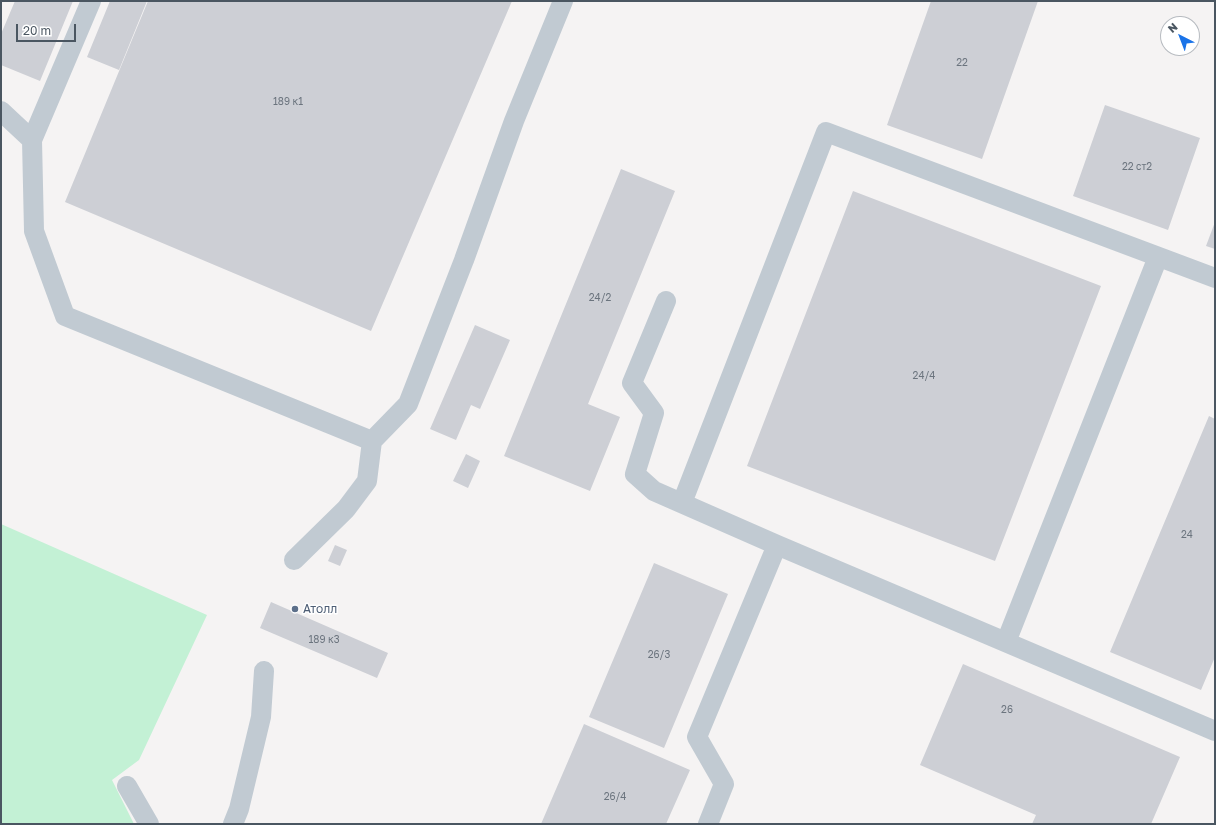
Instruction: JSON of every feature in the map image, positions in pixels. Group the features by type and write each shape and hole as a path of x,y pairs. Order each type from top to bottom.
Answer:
{"lane":[{"path":"91,1 32,140 34,231 66,316 372,441"},
{"path":"294,560 346,509 367,481 372,441 408,404 464,260 514,121 563,1"},
{"path":"1,111 32,140"},
{"path":"682,503 826,132 1215,278"},
{"path":"1006,642 1158,257"},
{"path":"666,301 632,383 654,413 635,474 654,491 777,545 1215,731"},
{"path":"708,824 724,784 697,737 777,545"},
{"path":"233,824 239,809 261,717 264,671"},
{"path":"127,786 150,824"}],"green space":[{"path":"1,524 207,615 139,760 112,780 134,824 1,824"}],"building":[{"path":"15,1 73,1 40,81 1,65 1,34"},
{"path":"110,1 147,1 119,70 87,57"},
{"path":"148,1 512,1 371,331 65,202"},
{"path":"931,1 1038,1 982,159 887,125"},
{"path":"1105,105 1200,138 1168,230 1073,196"},
{"path":"621,169 675,191 588,404 620,417 590,491 504,456"},
{"path":"853,191 1101,286 995,561 747,466"},
{"path":"1215,222 1215,249 1206,246"},
{"path":"475,325 510,340 480,409 471,405 456,440 430,429"},
{"path":"1209,416 1215,419 1215,657 1201,690 1110,652"},
{"path":"466,454 480,461 468,488 453,481"},
{"path":"335,545 347,550 340,566 328,561"},
{"path":"654,563 728,594 664,748 589,717"},
{"path":"271,602 388,653 377,678 260,628"},
{"path":"963,664 1180,757 1151,824 1032,824 1036,815 920,765"},
{"path":"584,724 690,770 666,824 541,824"}],"place":[{"name":"Атолл","path":"295,609"}]}
